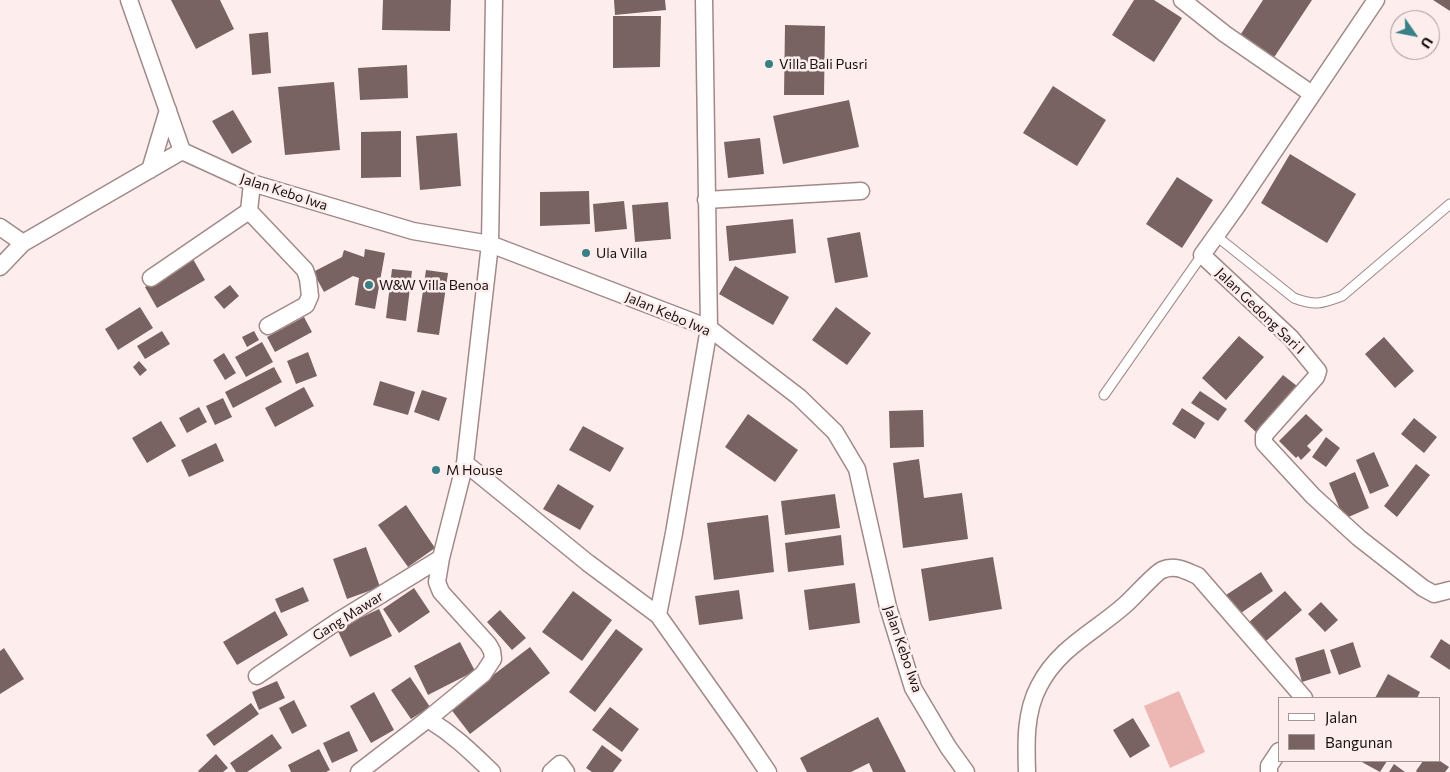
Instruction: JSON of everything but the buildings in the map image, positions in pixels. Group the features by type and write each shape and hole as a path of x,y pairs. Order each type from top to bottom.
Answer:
{"street":[{"path":"0,267 23,243 182,151 129,0"},
{"path":"359,772 483,674 493,659 492,651 488,644 441,592 437,582 465,463 490,244 494,0"},
{"path":"658,615 709,328 704,0"},
{"path":"1182,0 1225,34 1312,94"},
{"path":"1202,254 1237,206 1376,0"},
{"path":"150,170 168,110"},
{"name":"Jalan Kebo Iwa","path":"182,151 252,184 414,231 490,244 709,328 799,396 835,432 857,469 888,607 913,688 948,747 966,772"},
{"path":"151,278 249,211 252,184"},
{"path":"706,200 861,191"},
{"path":"249,211 305,270 308,279 310,296 306,305 268,326"},
{"path":"0,226 23,243"},
{"name":"Jalan Gedong Sari I","path":"1202,254 1291,338 1318,371 1316,377 1264,436 1264,443 1313,496 1359,538 1422,588 1434,594 1450,590"},
{"path":"465,463 588,563 658,615 768,772"},
{"name":"Gang Mawar","path":"257,676 338,621 442,558"},
{"path":"1028,772 1029,710 1038,686 1056,659 1080,638 1125,605 1161,570 1171,567 1181,568 1198,576 1303,697"},
{"path":"428,719 451,733 492,772"},
{"path":"1269,772 1269,766 1278,752"},
{"path":"551,772 560,764 566,772"}],"lane":[{"path":"1215,234 1294,298 1309,304 1326,302 1342,296 1450,204"},
{"path":"1104,395 1202,254"}],"shaded area":[{"path":"1179,691 1205,752 1170,768 1144,706"}],"place":[{"name":"Villa Bali Pusri","path":"769,64"},
{"name":"Ula Villa","path":"586,253"},
{"name":"W&W Villa Benoa","path":"369,285"},
{"name":"M House","path":"436,470"}]}
